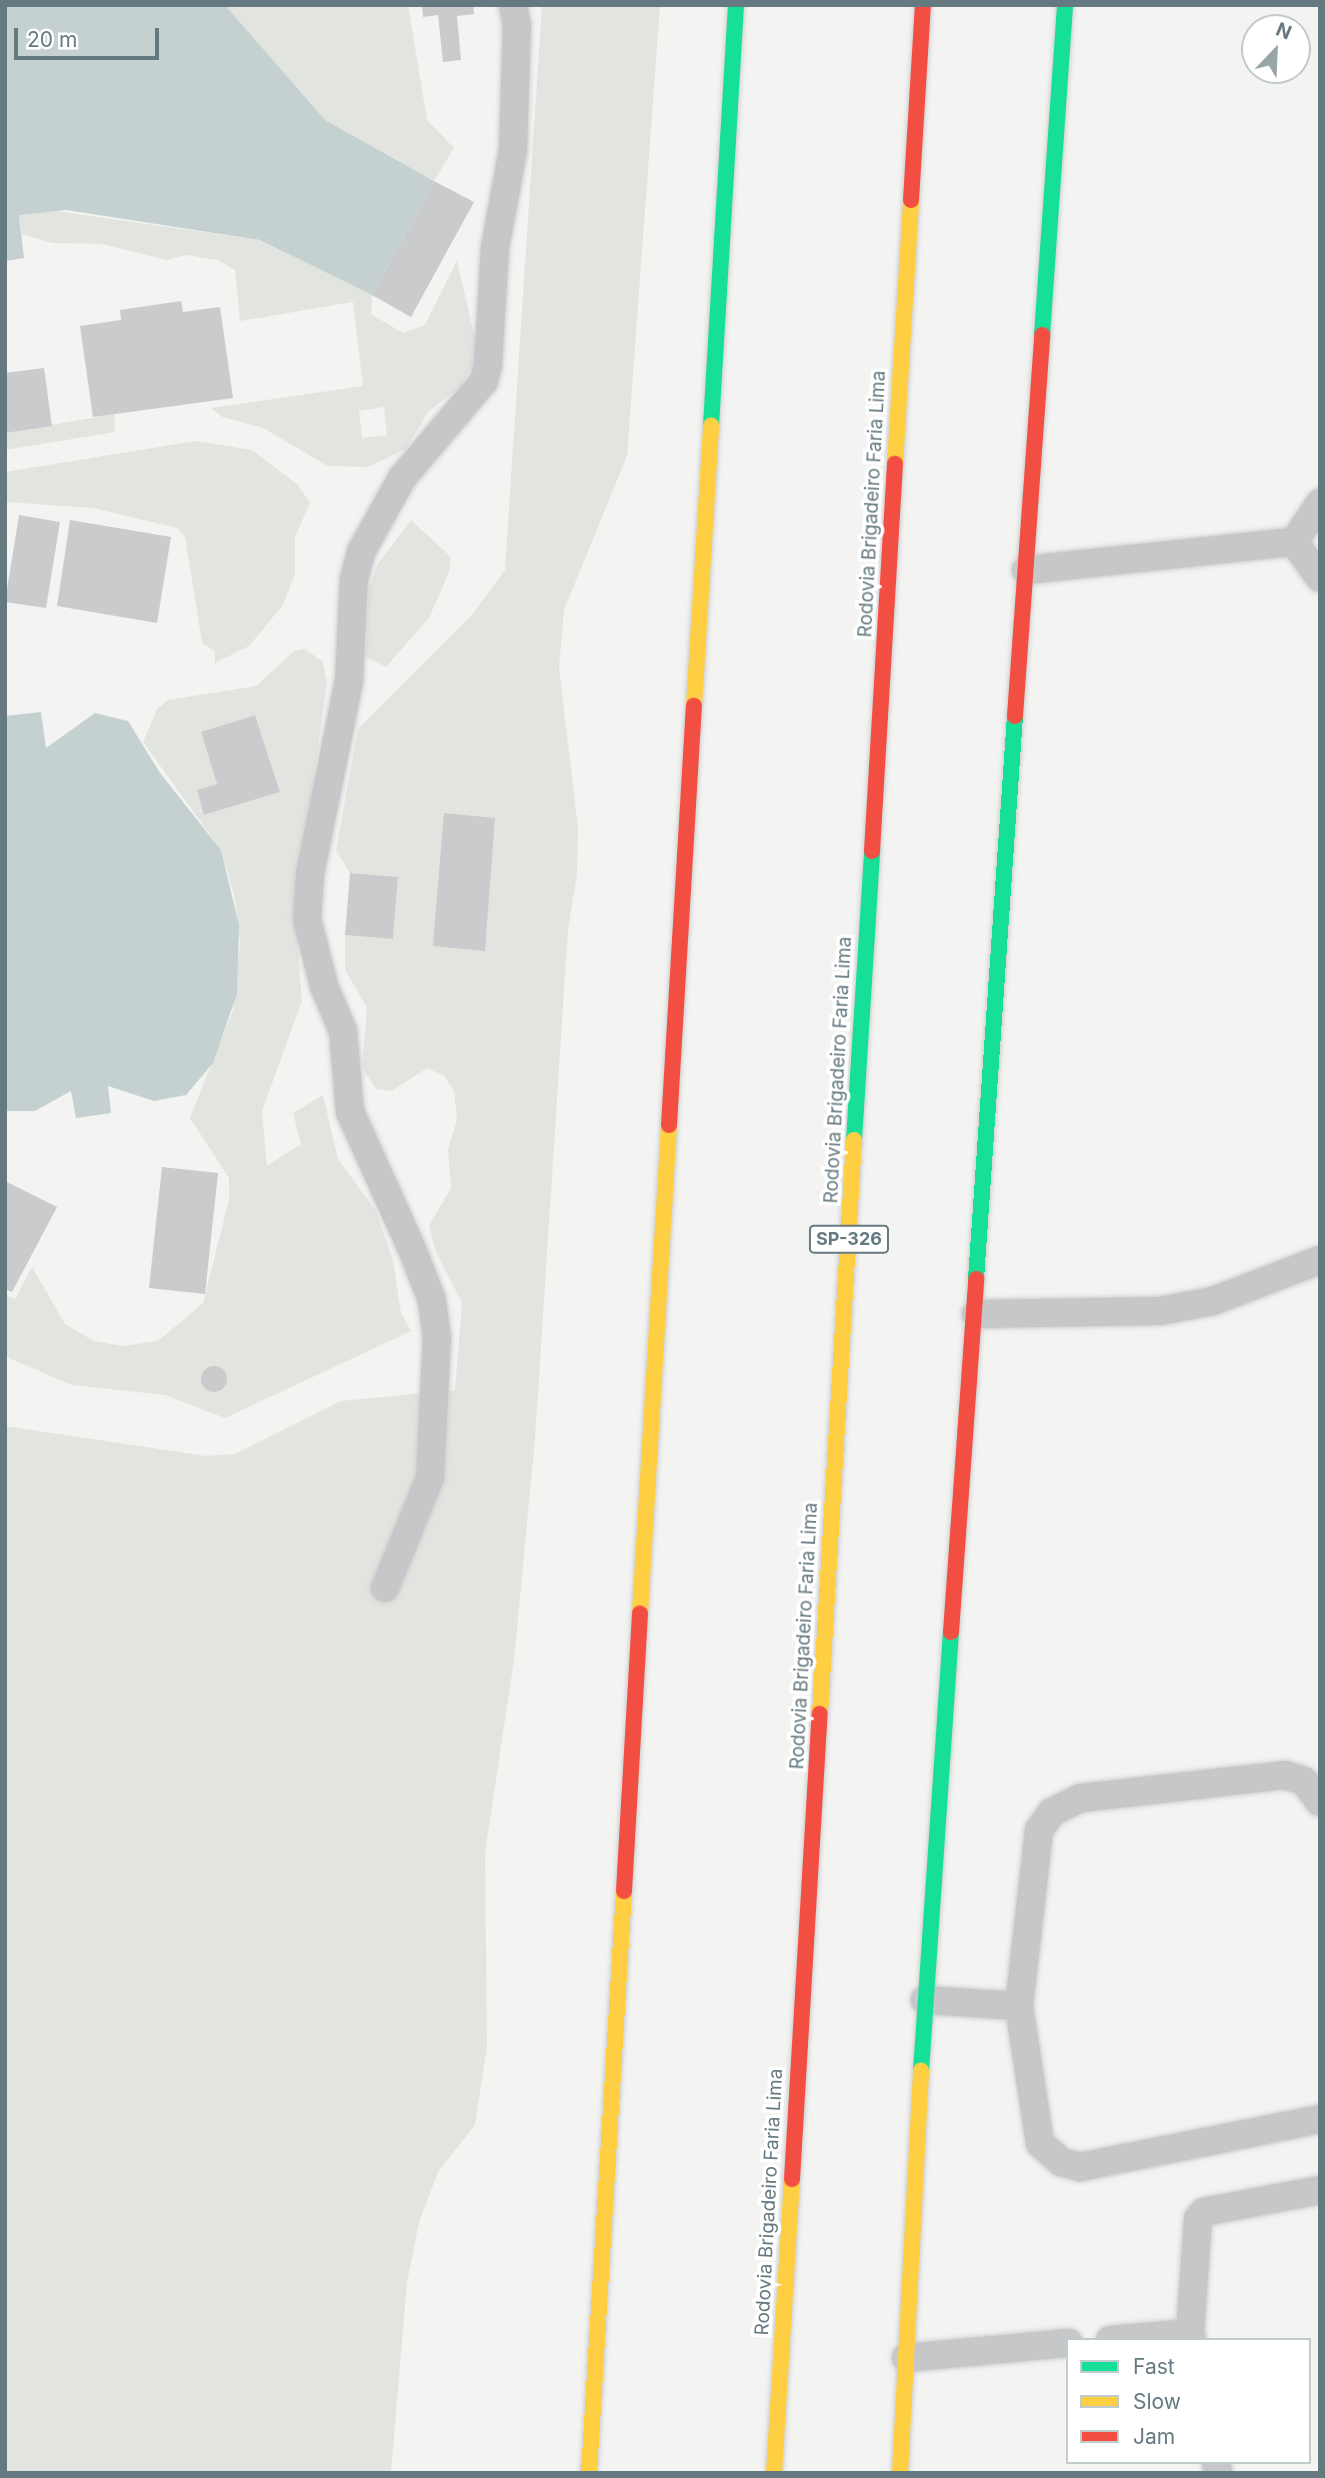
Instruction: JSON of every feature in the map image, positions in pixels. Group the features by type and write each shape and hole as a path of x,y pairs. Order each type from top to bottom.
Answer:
{"main road":[{"path":"729,5 734,39"},
{"path":"589,2473 736,5"},
{"name":"Rodovia Brigadeiro Faria Lima","path":"774,2473 923,5"},
{"path":"900,2473 925,2000 976,1314 1065,5"}],"lane":[{"path":"385,1588 430,1478 437,1337 432,1300 350,1112 342,1031 320,975 307,919 310,874 349,680 354,579 362,550 402,478 484,381 488,365 495,248 513,150 517,26 513,5"},
{"path":"1294,542 1320,503"},
{"path":"1026,570 1294,542"},
{"path":"1294,542 1320,578"},
{"path":"976,1314 1160,1311 1213,1301 1320,1260"},
{"path":"1320,1802 1304,1781 1285,1775 1081,1798 1052,1812 1039,1830 1019,2006 1040,2143 1061,2162 1080,2166 1320,2119"},
{"path":"925,2000 1019,2006"},
{"path":"1150,2338 1191,2336 1198,2219 1203,2212 1320,2190"},
{"path":"906,2358 1066,2343"}],"shaded area":[{"path":"5,5 225,5 325,120 434,181 372,295 260,240 66,210 19,215 24,258 5,261"},
{"path":"225,5 408,5 427,120 454,148 434,181 325,120"},
{"path":"542,5 660,5 627,456 564,610 559,668 578,828 577,875 568,929 535,1439 514,1660 485,1853 487,2046 475,2125 438,2172 419,2222 407,2282 391,2473 5,2473 5,1426 206,1456 235,1454 341,1401 455,1390 462,1303 436,1252 429,1226 451,1188 448,1149 457,1120 454,1091 444,1076 427,1068 392,1091 376,1089 362,1068 367,1007 345,970 345,935 393,939 398,877 350,873 336,850 358,729 471,616 505,570"},
{"path":"41,209 260,240 372,295 371,314 403,333 425,325 457,261 479,356 459,388 428,412 406,449 368,467 328,466 263,428 222,417 211,408 363,386 353,302 240,321 235,270 218,260 186,255 167,260 102,244 52,243 22,234 19,215","holes":["384,407 387,435 362,438 359,411"]},
{"path":"114,414 115,432 5,450 5,433"},
{"path":"196,441 252,450 298,485 310,503 295,537 295,574 283,605 249,646 215,663 215,651 202,643 185,537 177,528 93,508 5,502 5,472"},
{"path":"411,520 451,557 449,572 429,618 386,667 366,657 369,589 377,565"},
{"path":"305,649 323,662 327,682 295,911 302,1001 262,1111 267,1166 301,1144 293,1113 323,1095 338,1159 376,1211 393,1260 401,1313 411,1331 225,1418 165,1395 72,1385 11,1359 5,1354 5,1295 15,1299 32,1267 65,1324 94,1341 123,1346 158,1341 203,1303 229,1200 229,1178 190,1118 233,1010 240,942 235,899 221,850 143,742 157,709 168,700 256,686 294,651","holes":["255,715 280,792 205,815 197,791 217,784 201,732","212,1366 227,1378 215,1392 201,1380"]},
{"path":"41,712 46,748 95,713 128,721 160,773 221,850 239,925 237,994 213,1063 186,1095 154,1101 108,1086 111,1113 76,1118 71,1091 35,1111 5,1111 5,716"}],"building":[{"path":"422,5 473,5 474,14 457,16 461,60 443,62 438,15 423,17"},
{"path":"434,181 474,202 411,317 372,295"},
{"path":"181,301 183,312 220,307 233,398 93,417 80,326 121,320 120,310"},
{"path":"44,368 52,426 5,433 5,373"},
{"path":"19,515 60,522 46,608 5,602"},
{"path":"70,520 171,537 157,623 57,606"},
{"path":"255,715 280,792 204,815 197,790 217,784 201,732"},
{"path":"444,813 495,818 485,951 433,946"},
{"path":"350,873 398,877 393,939 345,935"},
{"path":"162,1167 218,1173 205,1294 149,1288"},
{"path":"5,1181 57,1207 12,1292 5,1289"},
{"path":"214,1366 223,1370 227,1379 223,1388 214,1392 205,1388 201,1379 205,1370"}],"traffic: fast":[{"path":"711,426 736,5"},
{"path":"1042,335 1065,5"},
{"path":"976,1279 1015,716"},
{"path":"854,1140 872,851"},
{"path":"921,2071 951,1632"}],"traffic: slow":[{"path":"895,464 911,200"},
{"path":"694,706 711,426"},
{"path":"640,1613 669,1125"},
{"path":"820,1714 854,1140"},
{"path":"589,2473 624,1891"},
{"path":"900,2473 921,2071"},
{"path":"774,2473 792,2179"}],"traffic: jam":[{"path":"911,200 923,5"},
{"path":"1015,716 1042,335"},
{"path":"872,851 895,464"},
{"path":"669,1125 694,706"},
{"path":"951,1632 976,1279"},
{"path":"624,1891 640,1613"},
{"path":"792,2179 820,1714"}]}
